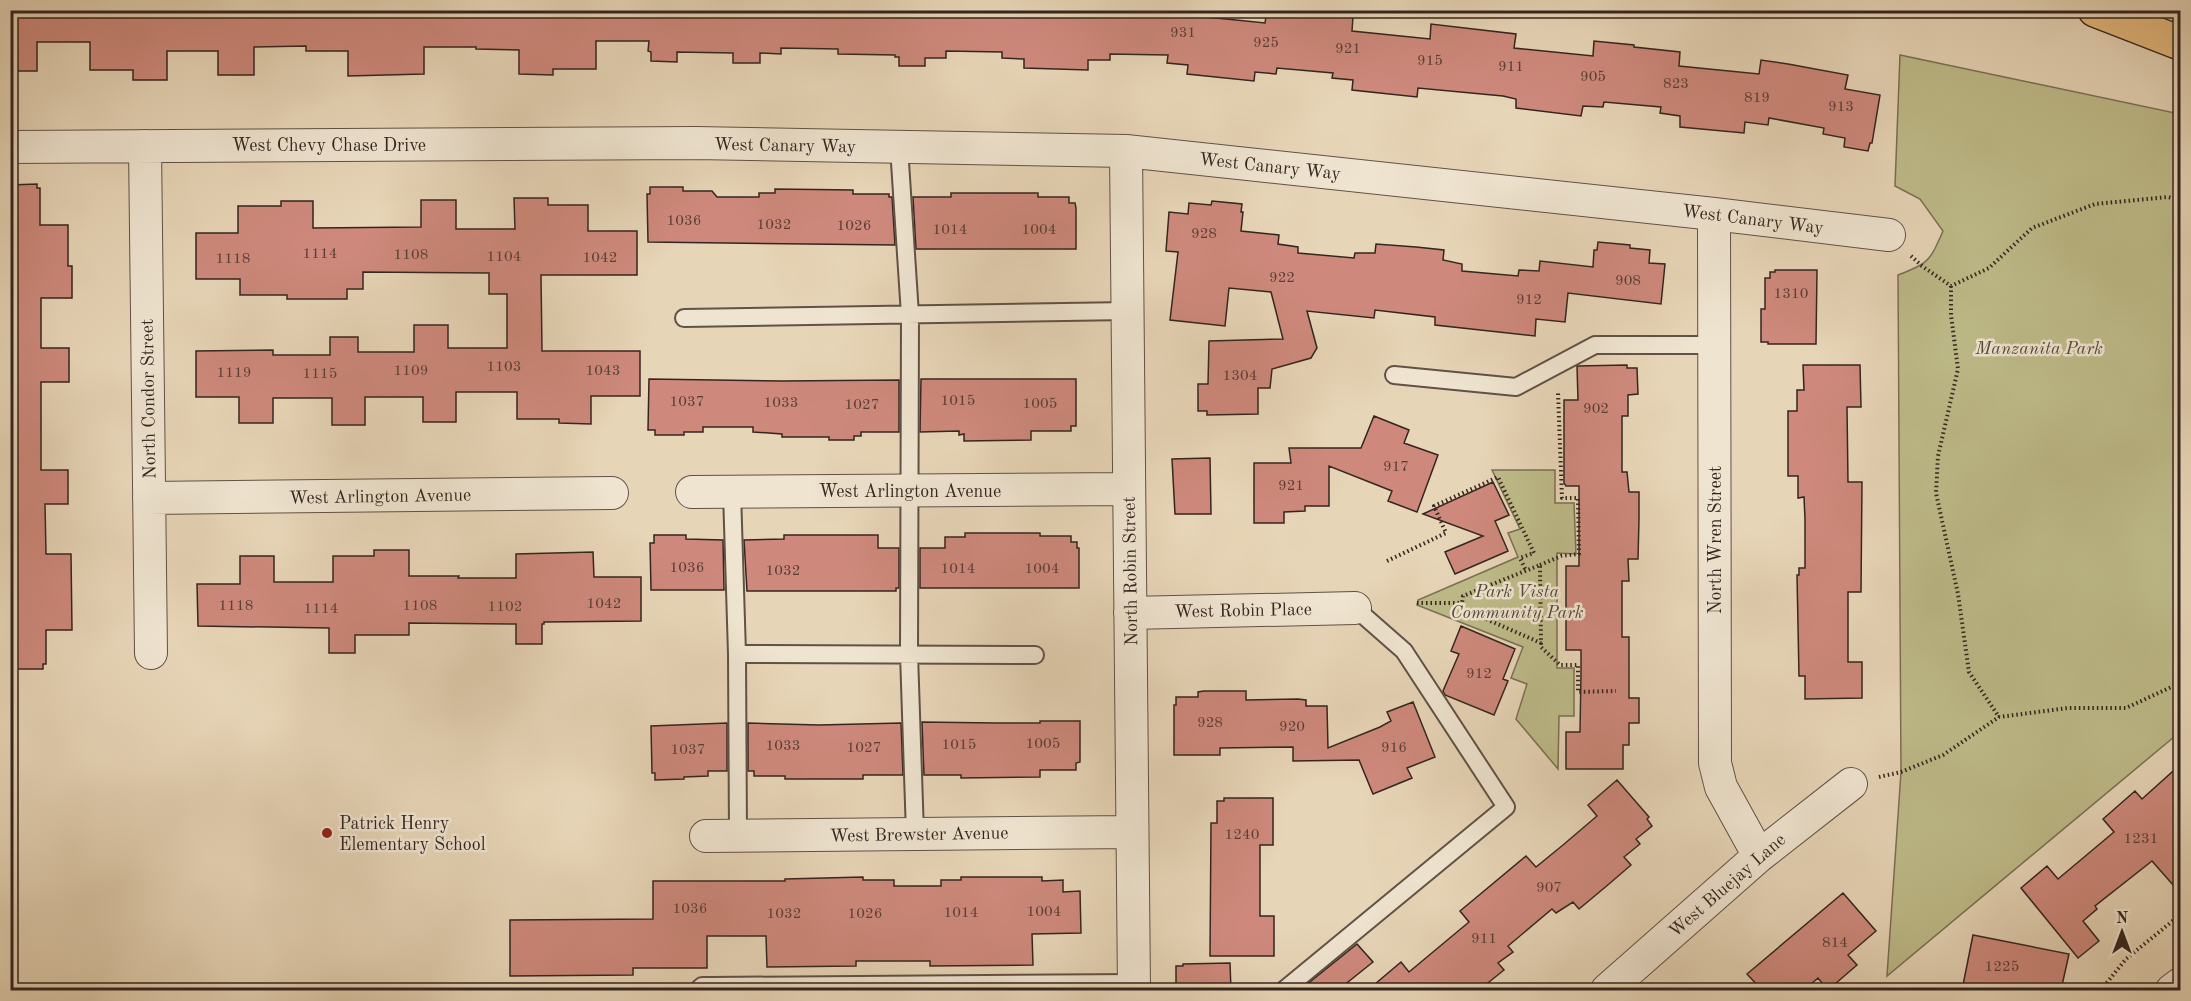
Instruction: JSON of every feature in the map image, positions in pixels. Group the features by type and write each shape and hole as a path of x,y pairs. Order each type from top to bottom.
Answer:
{"highway":[{"path":"2095,10 2181,43"}],"street":[{"name":"West Chevy Chase Drive","path":"10,147 648,143"},
{"name":"West Canary Way","path":"648,143 1126,151 1889,235"},
{"name":"North Condor Street","path":"145,146 151,652"},
{"name":"North Robin Street","path":"1126,151 1134,987"},
{"name":"North Wren Street","path":"1714,214 1716,763 1721,787 1759,856"},
{"name":"West Arlington Avenue","path":"692,492 1129,489"},
{"name":"West Arlington Avenue","path":"149,498 612,494"},
{"name":"West Robin Place","path":"1130,613 1355,608"},
{"name":"West Bluejay Lane","path":"1607,990 1759,856 1851,784"},
{"name":"West Brewster Avenue","path":"706,836 1132,832"},
{"path":"2172,990 2181,984"}],"lane":[{"path":"899,147 910,315 909,654 915,834"},
{"path":"684,318 1128,311"},
{"path":"1394,375 1516,387 1595,345 1715,345"},
{"path":"732,492 737,654 738,836"},
{"path":"1284,990 1506,807 1404,651 1355,608"},
{"path":"737,654 1035,655"},
{"path":"698,990 702,986 1134,987"}],"path":[{"path":"1951,286 1989,268 2032,228 2095,204 2168,197 2181,200"},
{"path":"1889,235 1922,266 1951,286"},
{"path":"1951,286 1951,315 1958,369 1938,456 1935,494 1958,594 1969,672 1999,717"},
{"path":"1541,643 1463,609 1462,603 1463,596 1562,555 1579,554 1578,498 1562,498 1558,392"},
{"path":"1387,561 1446,534 1434,506 1498,477 1534,552 1520,558 1526,570"},
{"path":"1540,565 1541,646 1560,665 1578,665 1578,692 1616,691"},
{"path":"1418,603 1462,603"},
{"path":"1851,784 1901,772 1943,755 1999,717 2068,708 2126,708 2181,683"},
{"path":"2101,990 2126,959 2181,915"}],"green space":[{"name":"Manzanita Park","path":"1900,55 2180,114 2180,732 1887,976 1901,772 1898,275 1916,268 1927,260 1943,231 1920,199 1895,186"},
{"name":"Park Vista Community Park","path":"1492,470 1555,470 1555,503 1574,503 1576,554 1557,553 1557,668 1574,668 1574,716 1559,716 1558,769 1516,719 1527,684 1511,678 1523,647 1417,605 1418,600 1518,557 1508,533 1520,529"}],"building":[{"path":"10,10 1187,10 1187,15 1265,23 1267,10 1290,10 1353,16 1352,31 1430,39 1431,24 1516,34 1514,48 1593,56 1594,41 1634,45 1634,47 1680,52 1679,66 1759,74 1761,60 1848,75 1845,89 1880,95 1872,143 1868,151 1844,147 1845,138 1823,134 1824,128 1769,118 1768,125 1745,122 1744,133 1680,127 1680,116 1660,113 1661,107 1604,102 1603,107 1583,106 1581,116 1516,108 1516,99 1503,96 1418,88 1417,97 1352,90 1353,80 1332,78 1333,73 1277,68 1276,74 1255,72 1254,81 1187,74 1188,65 1167,63 1168,55 1110,54 1110,60 1088,60 1088,70 1024,68 1024,59 1002,58 1002,52 946,51 946,58 925,58 925,66 899,66 899,57 895,55 838,54 838,49 781,48 781,54 760,53 760,63 733,63 733,53 677,52 677,62 651,61 651,52 648,51 649,41 596,41 596,69 553,69 553,75 519,74 519,50 424,47 424,74 348,76 348,51 306,51 306,46 254,47 254,75 218,75 218,51 167,51 167,80 133,80 133,70 90,70 90,42 37,42 37,71 10,71"},
{"path":"37,184 37,188 40,188 40,225 68,225 68,266 72,266 72,298 41,298 41,348 69,348 69,382 41,382 41,470 68,470 68,504 45,504 46,554 71,554 72,630 46,630 46,664 43,664 43,669 10,669 10,185"},
{"path":"650,187 683,187 683,191 712,191 717,197 759,197 759,193 775,193 775,189 853,190 853,194 889,194 889,197 892,197 895,245 648,242 647,194 650,194"},
{"path":"951,193 1038,193 1038,197 1069,197 1069,203 1075,203 1076,208 1076,249 916,249 913,197 951,197"},
{"path":"514,198 548,198 548,205 588,205 588,231 637,231 637,275 541,275 542,351 640,351 640,396 591,396 591,424 559,423 559,419 517,419 517,392 456,392 456,422 423,422 423,397 365,397 365,425 332,425 332,398 273,398 273,423 239,423 239,397 196,397 196,351 273,350 273,355 330,355 330,337 358,337 358,352 414,352 414,325 448,325 448,348 507,348 507,294 489,294 489,273 363,272 363,289 347,289 347,299 287,299 287,295 240,295 240,279 196,279 196,233 238,233 238,206 281,206 281,201 313,201 313,228 421,227 421,200 456,200 456,229 515,229"},
{"path":"1212,201 1242,204 1241,231 1279,235 1278,244 1298,247 1298,253 1354,258 1355,253 1375,253 1376,244 1444,250 1443,260 1462,264 1462,271 1518,276 1519,270 1539,271 1540,261 1593,267 1594,250 1597,250 1598,242 1630,245 1630,248 1650,250 1649,263 1665,264 1661,304 1568,293 1565,322 1536,319 1535,336 1435,325 1435,317 1375,310 1374,318 1307,311 1317,348 1311,358 1272,369 1270,388 1258,388 1258,414 1207,415 1207,411 1198,411 1198,384 1208,384 1209,341 1283,339 1271,292 1229,288 1225,326 1170,320 1178,252 1166,251 1169,212 1188,214 1189,203 1211,205"},
{"path":"1775,270 1817,270 1816,344 1761,342 1761,309 1765,309 1765,278 1770,278 1770,272 1775,272"},
{"path":"1627,365 1627,368 1637,368 1638,394 1628,395 1628,416 1622,416 1622,472 1627,472 1629,492 1639,492 1639,519 1638,559 1628,559 1629,581 1622,581 1622,637 1629,637 1629,698 1639,698 1639,723 1629,723 1629,745 1623,745 1623,769 1566,769 1566,732 1580,732 1581,650 1566,650 1566,566 1579,566 1579,486 1566,486 1564,483 1564,400 1578,400 1577,366"},
{"path":"1803,365 1860,365 1861,407 1847,407 1848,482 1862,482 1861,592 1848,592 1848,662 1862,662 1862,698 1805,699 1805,676 1799,676 1797,575 1799,575 1799,568 1805,568 1805,519 1804,497 1798,498 1798,476 1788,476 1788,411 1797,411 1797,390 1804,390"},
{"path":"649,379 899,380 899,432 861,432 861,436 854,436 854,440 829,440 829,437 782,437 782,434 753,432 753,427 703,427 703,432 684,432 684,435 655,435 655,430 648,430"},
{"path":"921,379 1076,379 1076,426 1071,426 1071,431 1031,431 1031,440 964,441 964,434 959,435 959,431 920,432"},
{"path":"1374,416 1409,430 1404,443 1438,455 1417,512 1388,501 1392,491 1329,466 1329,506 1305,506 1305,511 1284,512 1284,523 1254,523 1254,463 1291,463 1289,448 1361,448"},
{"path":"1210,458 1211,514 1175,514 1172,459"},
{"path":"1493,482 1509,515 1495,521 1508,551 1455,574 1445,552 1483,536 1423,514"},
{"path":"965,533 1040,533 1040,536 1071,536 1071,542 1077,542 1077,548 1079,548 1079,588 920,588 920,548 945,548 945,537 965,537"},
{"path":"654,535 686,535 686,539 723,540 724,590 651,590 650,543 654,543"},
{"path":"784,535 878,535 878,548 899,548 899,588 896,588 896,591 747,591 744,540 784,539"},
{"path":"374,550 409,550 409,576 459,576 458,578 516,578 516,554 593,552 594,577 641,577 641,621 544,622 542,624 542,644 516,644 516,624 409,623 409,635 355,635 355,653 329,653 329,628 198,626 197,584 240,584 240,556 274,556 274,582 333,582 333,556 374,556"},
{"path":"1461,626 1515,649 1503,679 1508,681 1494,715 1445,695 1443,691 1459,654 1451,651"},
{"path":"1246,691 1246,700 1298,699 1306,700 1306,706 1327,706 1328,748 1380,727 1391,721 1387,712 1413,702 1435,757 1407,768 1412,778 1373,794 1359,760 1293,761 1293,747 1220,748 1220,755 1174,755 1176,697 1198,697 1198,692"},
{"path":"1040,721 1080,721 1080,762 1076,763 1076,770 1040,770 1040,777 961,778 961,775 924,775 922,722 1040,723"},
{"path":"727,723 727,771 708,771 708,776 684,777 684,779 655,780 655,773 652,773 651,726"},
{"path":"748,723 819,725 901,723 903,775 863,775 863,779 785,779 785,776 754,776 754,771 748,771"},
{"path":"2181,764 2181,894 2152,861 2095,906 2097,909 2083,921 2099,941 2078,958 2021,888 2047,866 2058,879 2114,832 2103,819 2135,791 2142,799"},
{"path":"1617,780 1649,817 1647,819 1652,826 1636,839 1640,844 1624,857 1631,865 1609,884 1579,909 1573,902 1556,913 1552,909 1508,946 1513,952 1498,963 1504,970 1479,990 1368,990 1401,962 1409,972 1469,922 1460,911 1526,856 1536,867 1563,845 1597,816 1588,805"},
{"path":"1224,798 1273,798 1273,845 1260,845 1260,916 1274,916 1274,956 1210,956 1211,823 1217,823 1217,801 1224,801"},
{"path":"863,877 863,880 894,880 894,886 941,886 941,880 961,880 961,877 1042,877 1042,881 1063,880 1063,892 1080,891 1081,933 1032,934 1033,965 930,966 930,961 856,961 856,966 767,967 766,936 707,936 707,968 633,968 633,975 510,976 510,920 653,919 653,881 785,881 785,879"},
{"path":"1843,893 1876,931 1848,955 1857,965 1828,990 1818,978 1804,990 1762,990 1747,974"},
{"path":"1973,935 2069,954 2061,990 1962,990"},
{"path":"1357,944 1373,962 1338,990 1300,990"},
{"path":"1230,963 1231,990 1176,990 1176,966"}],"place":[{"name":"Patrick Henry Elementary School","path":"327,833"}]}
